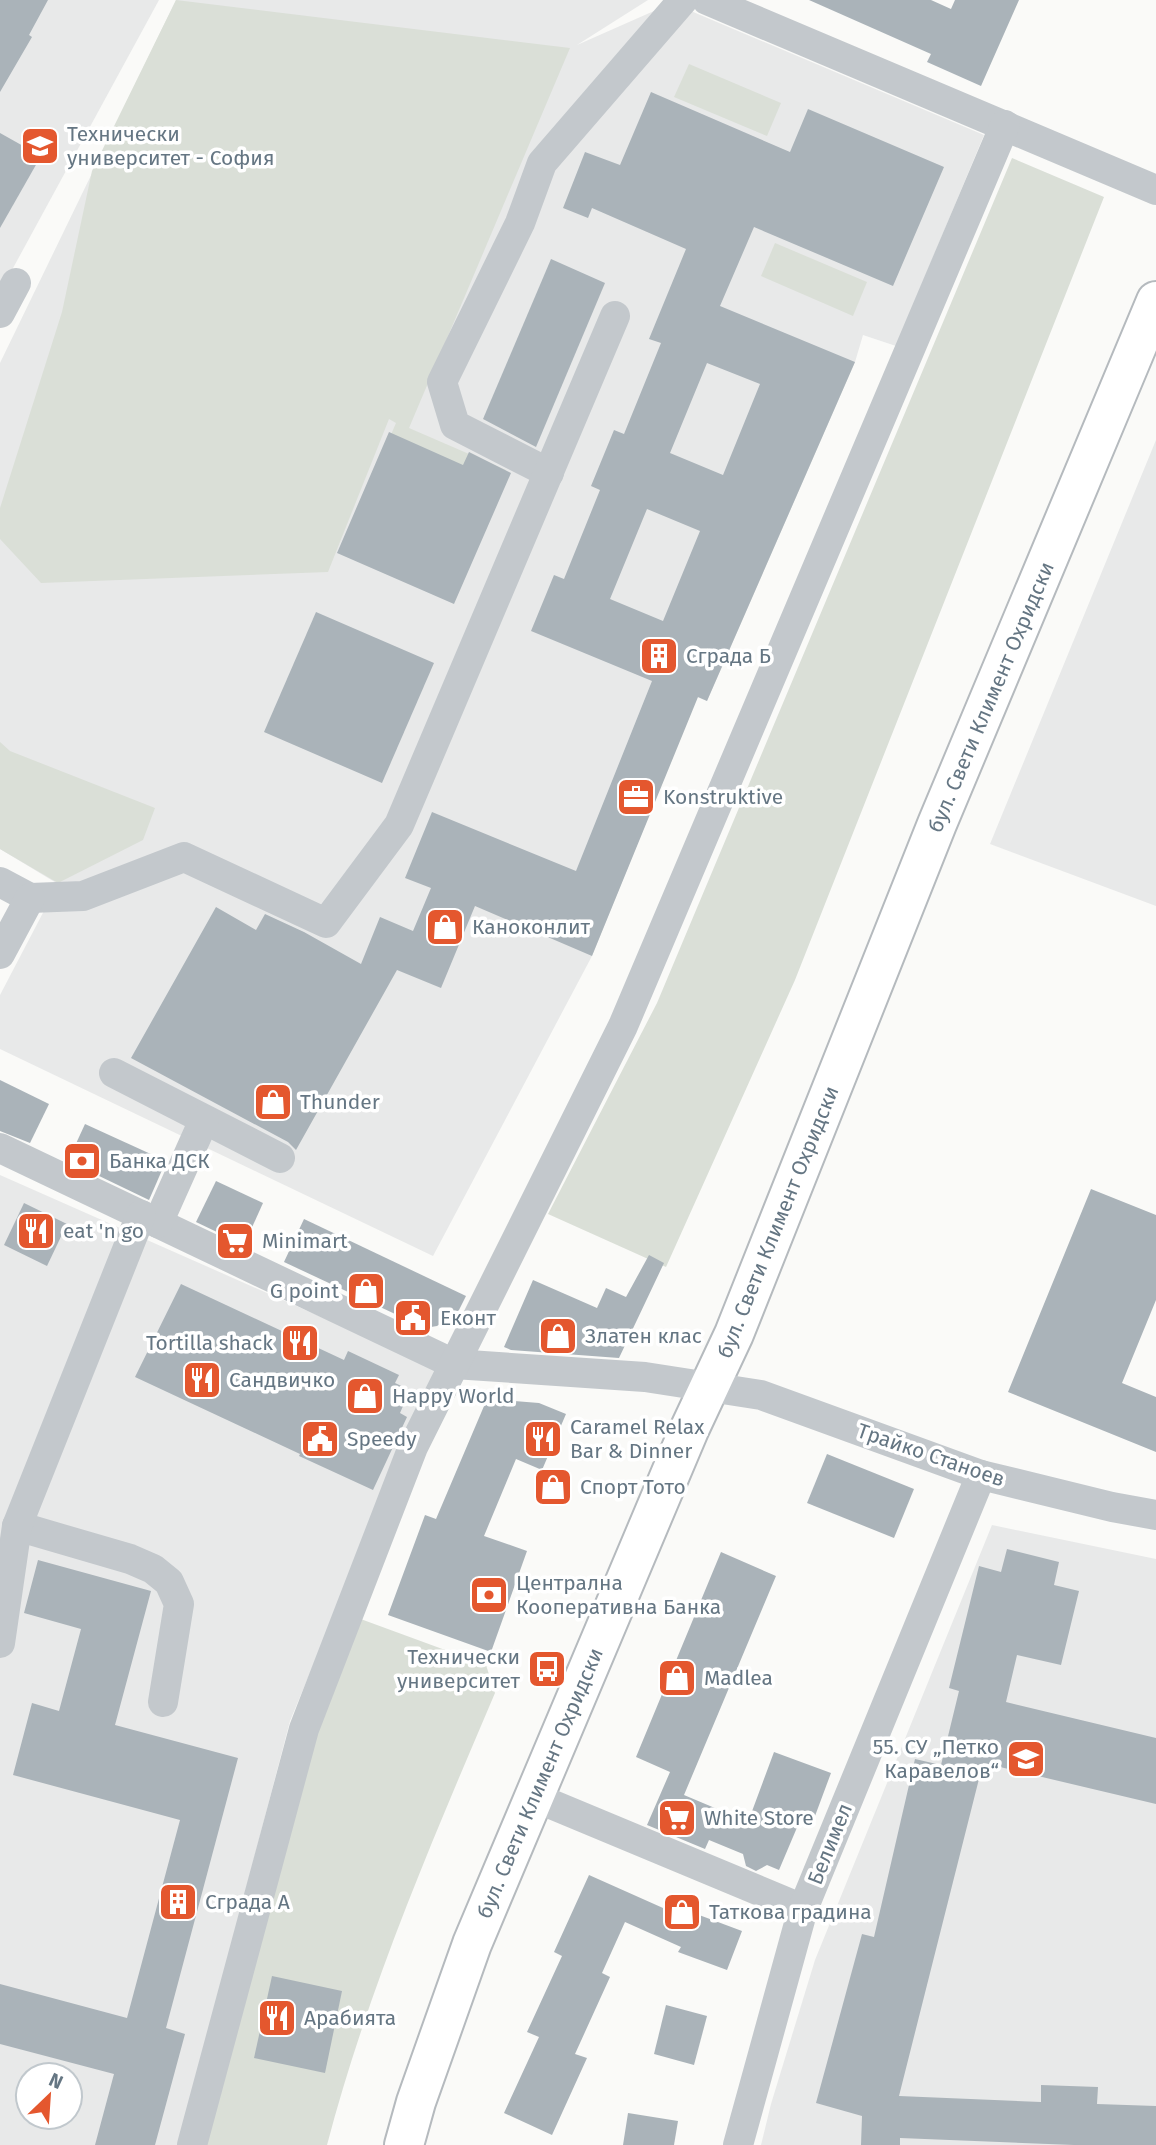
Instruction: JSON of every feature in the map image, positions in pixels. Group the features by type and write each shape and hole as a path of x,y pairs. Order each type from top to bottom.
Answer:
{"main road":[{"name":"бул. Свети Климент Охридски","path":"404,2145 416,2102 472,1944 734,1334 937,824 1156,301"}],"street":[{"path":"549,473 455,425 442,382 520,223 542,163 683,0"},
{"path":"707,0 1156,190"},
{"path":"192,2145 304,1729 413,1447 623,1026 1005,125"},
{"path":"0,313 16,283"},
{"path":"0,882 30,898 83,896 184,857 326,923 399,825 615,316"},
{"path":"0,954 30,898"},
{"path":"114,1073 280,1157"},
{"path":"0,1643 17,1526 149,1219 204,1120"},
{"path":"0,1148 454,1364"},
{"name":"Трайко Станоев","path":"454,1364 645,1377 761,1395 981,1475 1156,1515"},
{"name":"Белимел","path":"738,2145 803,1909 981,1475"},
{"path":"17,1526 130,1559 153,1569 169,1581 179,1604 163,1702"},
{"path":"534,1797 803,1909"}],"shaded area":[{"name":"Технически университет - София","path":"0,0 159,0 0,292"},
{"path":"176,0 648,0 577,45 672,3 984,135 896,346 863,335 855,362 707,701 697,697 592,956 433,1256 0,1049 0,995 58,884 0,849 0,363"},
{"path":"176,0 570,48 409,428 506,470 452,596 342,548 396,423 389,419 328,572 41,583 0,539 0,508 62,312 92,171"},
{"path":"689,64 781,103 767,136 674,97"},
{"path":"1012,158 1104,197 795,980 666,1267 548,1214 657,1003"},
{"path":"775,243 867,282 853,316 761,276"},
{"path":"1156,440 1156,906 990,844"},
{"path":"0,742 10,751 155,808 143,840 58,883 0,849"},
{"path":"0,1175 439,1369 290,1721 179,2145 0,2145"},
{"name":"55. СУ „Петко Каравелов“","path":"992,1525 1156,1559 1156,2145 761,2145 815,1960"},
{"path":"347,1614 486,1665 495,1693 425,1860 382,1972 343,2087 327,2145 192,2145"}],"building":[{"path":"0,0 48,0 29,35 32,37 0,92"},
{"path":"809,0 931,0 951,9 955,0 1019,0 981,86 927,62 931,54"},
{"path":"651,92 790,152 808,109 944,167 893,286 754,227 720,306 855,362 707,701 698,697 592,956 475,906 441,988 397,970 296,1150 288,1142 131,1058 216,907 256,930 265,914 361,964 380,917 413,931 431,888 405,878 432,812 576,871 652,681 531,631 554,575 564,579 600,490 591,486 614,430 624,434 661,343 649,339 686,249 592,208 588,218 563,208 585,152 620,165","holes":["707,363 760,384 723,475 670,453","647,509 700,531 663,621 610,599"]},
{"path":"0,133 41,156 0,228"},
{"path":"551,259 605,283 536,447 483,419"},
{"path":"389,432 463,465 469,452 511,473 454,604 337,553"},
{"path":"316,612 434,663 382,783 264,732"},
{"path":"0,1080 49,1104 30,1143 0,1131"},
{"path":"85,1124 166,1161 149,1200 68,1161"},
{"path":"216,1181 263,1203 244,1245 196,1222"},
{"path":"1091,1189 1156,1215 1156,1300 1122,1383 1156,1397 1156,1452 1008,1392"},
{"path":"24,1203 67,1224 47,1266 4,1245"},
{"path":"304,1219 466,1296 458,1312 437,1326 425,1328 284,1262"},
{"path":"649,1255 664,1263 619,1358 511,1350 504,1347 533,1280 597,1308 606,1288 626,1297"},
{"path":"181,1284 344,1360 348,1351 399,1375 395,1383 410,1390 400,1413 407,1417 373,1490 135,1377"},
{"path":"487,1399 539,1403 566,1414 542,1470 516,1459 484,1536 527,1551 491,1652 388,1615 425,1515 436,1519"},
{"path":"827,1454 914,1489 894,1538 807,1503"},
{"path":"1007,1549 1059,1562 1054,1585 1079,1591 1061,1665 1017,1655 1006,1702 1156,1738 1156,1804 983,1763 899,2096 1041,2102 1041,2085 1098,2087 1097,2104 1156,2106 1156,2145 1074,2145 900,2138 900,2145 861,2145 862,2116 816,2103 862,1934 874,1937 915,1759 941,1765 959,1691 949,1688 979,1566 1001,1572"},
{"path":"721,1552 776,1576 684,1795 748,1822 774,1752 831,1773 815,1816 804,1811 779,1870 767,1865 756,1871 746,1866 743,1854 709,1840 705,1849 647,1825 670,1772 636,1757"},
{"name":"Сграда А","path":"38,1560 151,1591 115,1725 238,1758 166,2028 185,2034 155,2145 95,2145 114,2074 84,2066 84,2061 65,2061 0,2044 0,1984 127,2018 180,1820 13,1775 32,1703 59,1711 81,1629 24,1613"},
{"path":"589,1875 672,1912 675,1906 742,1931 727,1970 678,1952 681,1947 625,1922 602,1973 610,1977 575,2054 587,2058 552,2135 504,2113 539,2037 527,2032 562,1956 554,1952"},
{"path":"272,1976 342,1991 325,2073 254,2058"},
{"path":"666,2005 707,2016 694,2065 654,2054"},
{"path":"628,2113 678,2121 674,2145 623,2145"}],"place":[{"name":"Технически университет - София","path":"40,146"},
{"name":"Сграда Б","path":"659,656"},
{"name":"Konstruktive","path":"636,797"},
{"name":"Каноконлит","path":"445,927"},
{"name":"Thunder","path":"273,1102"},
{"name":"Банка ДСК","path":"82,1161"},
{"name":"eat 'n go","path":"36,1231"},
{"name":"Minimart","path":"235,1241"},
{"name":"G point","path":"366,1291"},
{"name":"Еконт","path":"413,1318"},
{"name":"Златен клас","path":"558,1336"},
{"name":"Tortilla shack","path":"300,1343"},
{"name":"Сандвичко","path":"202,1380"},
{"name":"Happy World","path":"365,1396"},
{"name":"Speedy","path":"320,1439"},
{"name":"Caramel Relax Bar & Dinner","path":"543,1439"},
{"name":"Спорт Тото","path":"553,1487"},
{"name":"Централна Кооперативна Банка","path":"489,1595"},
{"name":"Технически университет","path":"547,1669"},
{"name":"Madlea","path":"677,1678"},
{"name":"55. СУ „Петко Каравелов“","path":"1026,1759"},
{"name":"White Store","path":"677,1818"},
{"name":"Сграда А","path":"178,1902"},
{"name":"Таткова градина","path":"682,1912"},
{"name":"Арабията","path":"277,2018"}]}
